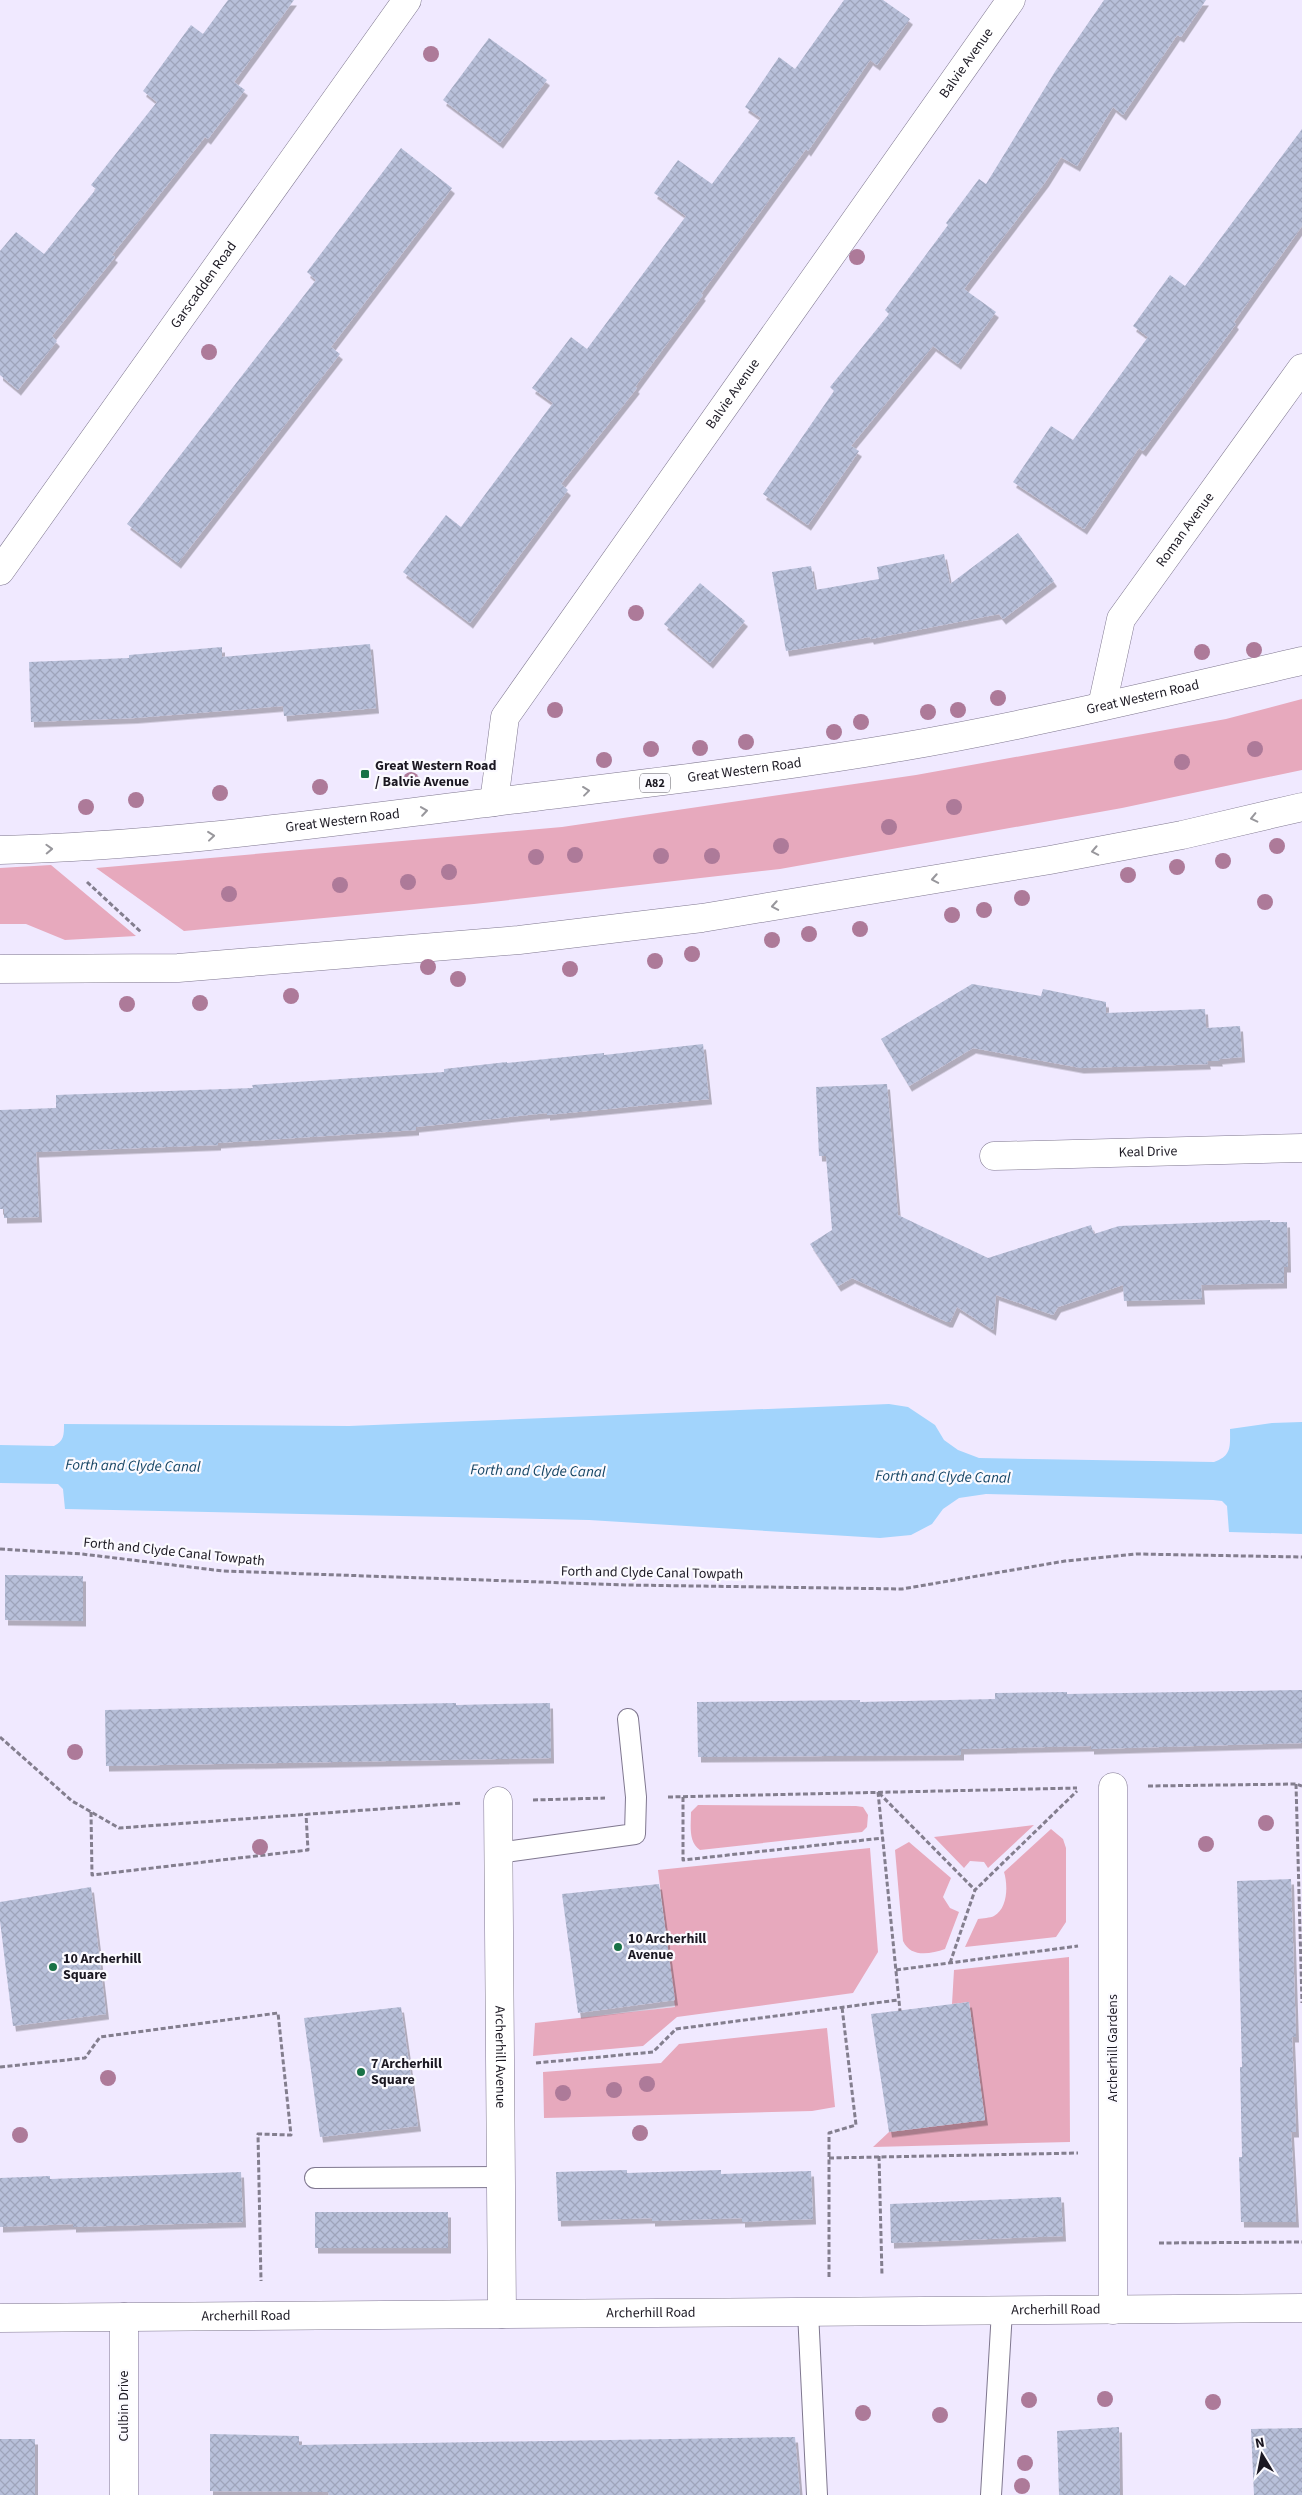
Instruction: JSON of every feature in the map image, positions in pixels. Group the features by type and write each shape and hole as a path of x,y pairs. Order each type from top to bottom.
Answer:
{"street":[{"name":"Garscadden Road","path":"0,571 407,0"},
{"name":"Balvie Avenue","path":"494,802 505,717 1011,0"},
{"name":"Roman Avenue","path":"1102,706 1121,619 1302,368"},
{"name":"Great Western Road","path":"0,850 52,849 233,834 728,774 903,746 1102,706 1302,661"},
{"path":"0,968 178,968 519,940 702,918 1050,860 1182,835 1302,807"},
{"name":"Keal Drive","path":"994,1156 1302,1148"},
{"name":"Archerhill Gardens","path":"1114,1787 1114,2310"},
{"name":"Archerhill Avenue","path":"498,1801 502,2314"},
{"name":"Archerhill Road","path":"0,2318 1302,2308"},
{"name":"Culbin Drive","path":"124,2317 124,2495"}],"lane":[{"path":"498,1853 634,1834 636,1798 628,1719"},
{"path":"315,2178 501,2177"},
{"path":"991,2495 1002,2311"},
{"path":"817,2495 818,2312"}],"path":[{"path":"52,849 178,968"},
{"name":"Forth and Clyde Canal Towpath","path":"0,1549 82,1554 223,1571 617,1585 902,1589 1065,1561 1137,1554 1302,1557"},
{"path":"1296,1784 1302,2003"},
{"path":"950,1963 975,1890 1081,1788"},
{"path":"900,2011 878,1792 975,1890"},
{"path":"683,1797 683,1860 883,1838"},
{"path":"91,1811 92,1875 308,1850 306,1814"},
{"path":"896,1970 1114,1942"},
{"path":"501,2066 654,2052 676,2029 898,2000"},
{"path":"818,2312 829,2158 829,2133 856,2125 842,2007"},
{"path":"0,2066 85,2058 100,2037 278,2013 291,2135 258,2134 262,2316"},
{"path":"829,2158 1113,2152"},
{"path":"879,2156 883,2312"},
{"path":"1159,2243 1302,2242"}],"shaded area":[{"path":"1302,699 1302,770 1122,808 780,869 474,904 184,931 96,868 562,827 916,775 1226,719"},
{"path":"51,865 136,936 65,940 26,924 0,924 0,868"},
{"path":"698,1805 856,1806 863,1807 868,1815 867,1827 862,1832 700,1850 694,1843 691,1828 691,1812"},
{"path":"1034,1825 988,1868 984,1862 970,1861 964,1868 934,1837"},
{"path":"1051,1829 1063,1839 1066,1848 1066,1922 1056,1937 965,1947 978,1919 994,1916 1002,1908 1006,1896 1004,1872"},
{"path":"909,1842 951,1878 943,1897 950,1908 959,1912 945,1949 939,1951 916,1952 906,1946 903,1941 895,1850"},
{"path":"870,1848 878,1952 853,1993 677,2017 643,2046 533,2056 535,2023 675,2007 658,1870"},
{"path":"1069,1957 1070,2142 873,2147 889,2132 985,2120 969,2002 952,2004 954,1970"},
{"path":"827,2028 835,2107 812,2111 544,2118 543,2072 661,2063 679,2044"}],"water":[{"name":"Forth and Clyde Canal","path":"889,1404 908,1407 935,1425 944,1440 958,1450 979,1458 1214,1462 1224,1457 1229,1450 1230,1429 1272,1423 1302,1422 1302,1534 1229,1532 1227,1506 1222,1501 1213,1500 986,1494 959,1498 943,1509 932,1524 911,1535 880,1538 589,1520 65,1509 63,1489 58,1484 0,1483 0,1445 54,1446 63,1437 64,1424 349,1426"}],"building":[{"path":"228,0 294,0 234,82 245,90 208,139 205,137 112,255 115,257 52,336 57,341 18,390 0,375 0,251 16,232 44,254 96,189 91,185 157,102 143,91 191,25 203,34"},
{"path":"844,0 883,0 910,19 877,65 870,60 808,151 806,149 701,294 703,295 635,387 637,388 561,484 568,490 470,623 403,572 446,515 461,527 553,403 532,388 571,337 587,349 686,216 654,193 678,160 712,184 761,118 745,107 779,57 795,69"},
{"path":"1104,0 1206,0 1181,37 1177,35 1123,115 1113,107 1077,166 1061,157 1046,181 964,289 996,312 958,364 933,346 851,446 859,451 808,525 763,494 834,391 830,387 889,314 885,310 948,225 946,223 979,179 986,184 1056,70"},
{"path":"489,38 547,80 500,143 443,100"},
{"path":"1302,129 1302,226 1234,322 1236,324 1143,451 1139,448 1084,529 1013,482 1051,426 1073,440 1148,337 1133,326 1170,275 1185,286"},
{"path":"401,148 452,188 331,347 340,354 178,563 127,524 316,280 307,272"},
{"path":"1018,533 1054,581 1003,619 999,614 871,639 870,637 786,651 772,572 811,566 815,590 879,579 877,567 944,554 950,584"},
{"path":"700,583 745,621 710,663 664,624"},
{"path":"370,644 376,708 284,716 283,706 135,718 31,722 29,662 129,658 129,655 222,647 222,657"},
{"path":"972,984 1041,996 1043,989 1106,1002 1106,1013 1205,1009 1206,1028 1240,1026 1242,1057 1207,1061 1208,1064 1081,1068 973,1048 909,1086 881,1039"},
{"path":"703,1044 709,1099 547,1115 547,1113 416,1127 416,1130 218,1143 218,1145 36,1152 39,1217 4,1218 4,1209 0,1209 0,1110 56,1108 56,1095 253,1088 252,1085 444,1072 444,1069 507,1062 604,1053 604,1055"},
{"path":"887,1084 898,1215 988,1258 1091,1225 1094,1234 1119,1226 1270,1220 1270,1222 1287,1222 1288,1267 1284,1267 1284,1283 1201,1285 1202,1299 1124,1301 1123,1285 1058,1307 1053,1315 996,1295 993,1330 957,1307 950,1322 947,1322 852,1278 838,1286 810,1244 832,1230 826,1156 819,1156 816,1087"},
{"path":"5,1575 83,1576 83,1621 5,1620"},
{"path":"1302,1690 1302,1743 1091,1749 1091,1746 961,1749 961,1755 698,1757 697,1702 860,1700 860,1702 995,1699 995,1693 1067,1692 1067,1694"},
{"path":"456,1703 456,1705 550,1703 551,1758 106,1766 105,1710"},
{"path":"1291,1879 1296,2037 1292,2037 1296,2132 1291,2132 1296,2222 1241,2222 1239,2157 1242,2157 1240,2067 1242,2067 1237,1881"},
{"name":"10 Archerhill Avenue","path":"659,1884 675,2000 578,2013 562,1894"},
{"name":"10 Archerhill Square","path":"91,1887 106,2014 13,2026 0,1921 0,1902"},
{"path":"969,2002 985,2120 889,2132 871,2014"},
{"name":"7 Archerhill Square","path":"401,2007 418,2126 320,2137 304,2018"},
{"path":"627,2170 627,2173 721,2170 721,2174 811,2171 813,2219 742,2222 742,2218 652,2221 652,2218 558,2221 556,2172"},
{"path":"241,2172 243,2222 73,2227 73,2224 0,2227 0,2178 50,2176 50,2179"},
{"path":"1061,2197 1063,2236 891,2243 890,2204"},
{"path":"315,2212 448,2212 448,2248 315,2248"},
{"path":"1119,2427 1120,2495 1059,2495 1057,2431"},
{"path":"1302,2428 1302,2495 1254,2495 1251,2429"},
{"path":"210,2434 299,2436 299,2445 795,2437 800,2495 329,2495 328,2492 210,2491"},
{"path":"0,2439 35,2439 35,2495 0,2495"}],"place":[{"name":"Great Western Road / Balvie Avenue","path":"365,774"},
{"name":"10 Archerhill Avenue","path":"618,1947"},
{"name":"10 Archerhill Square","path":"53,1967"},
{"name":"7 Archerhill Square","path":"361,2072"}]}
